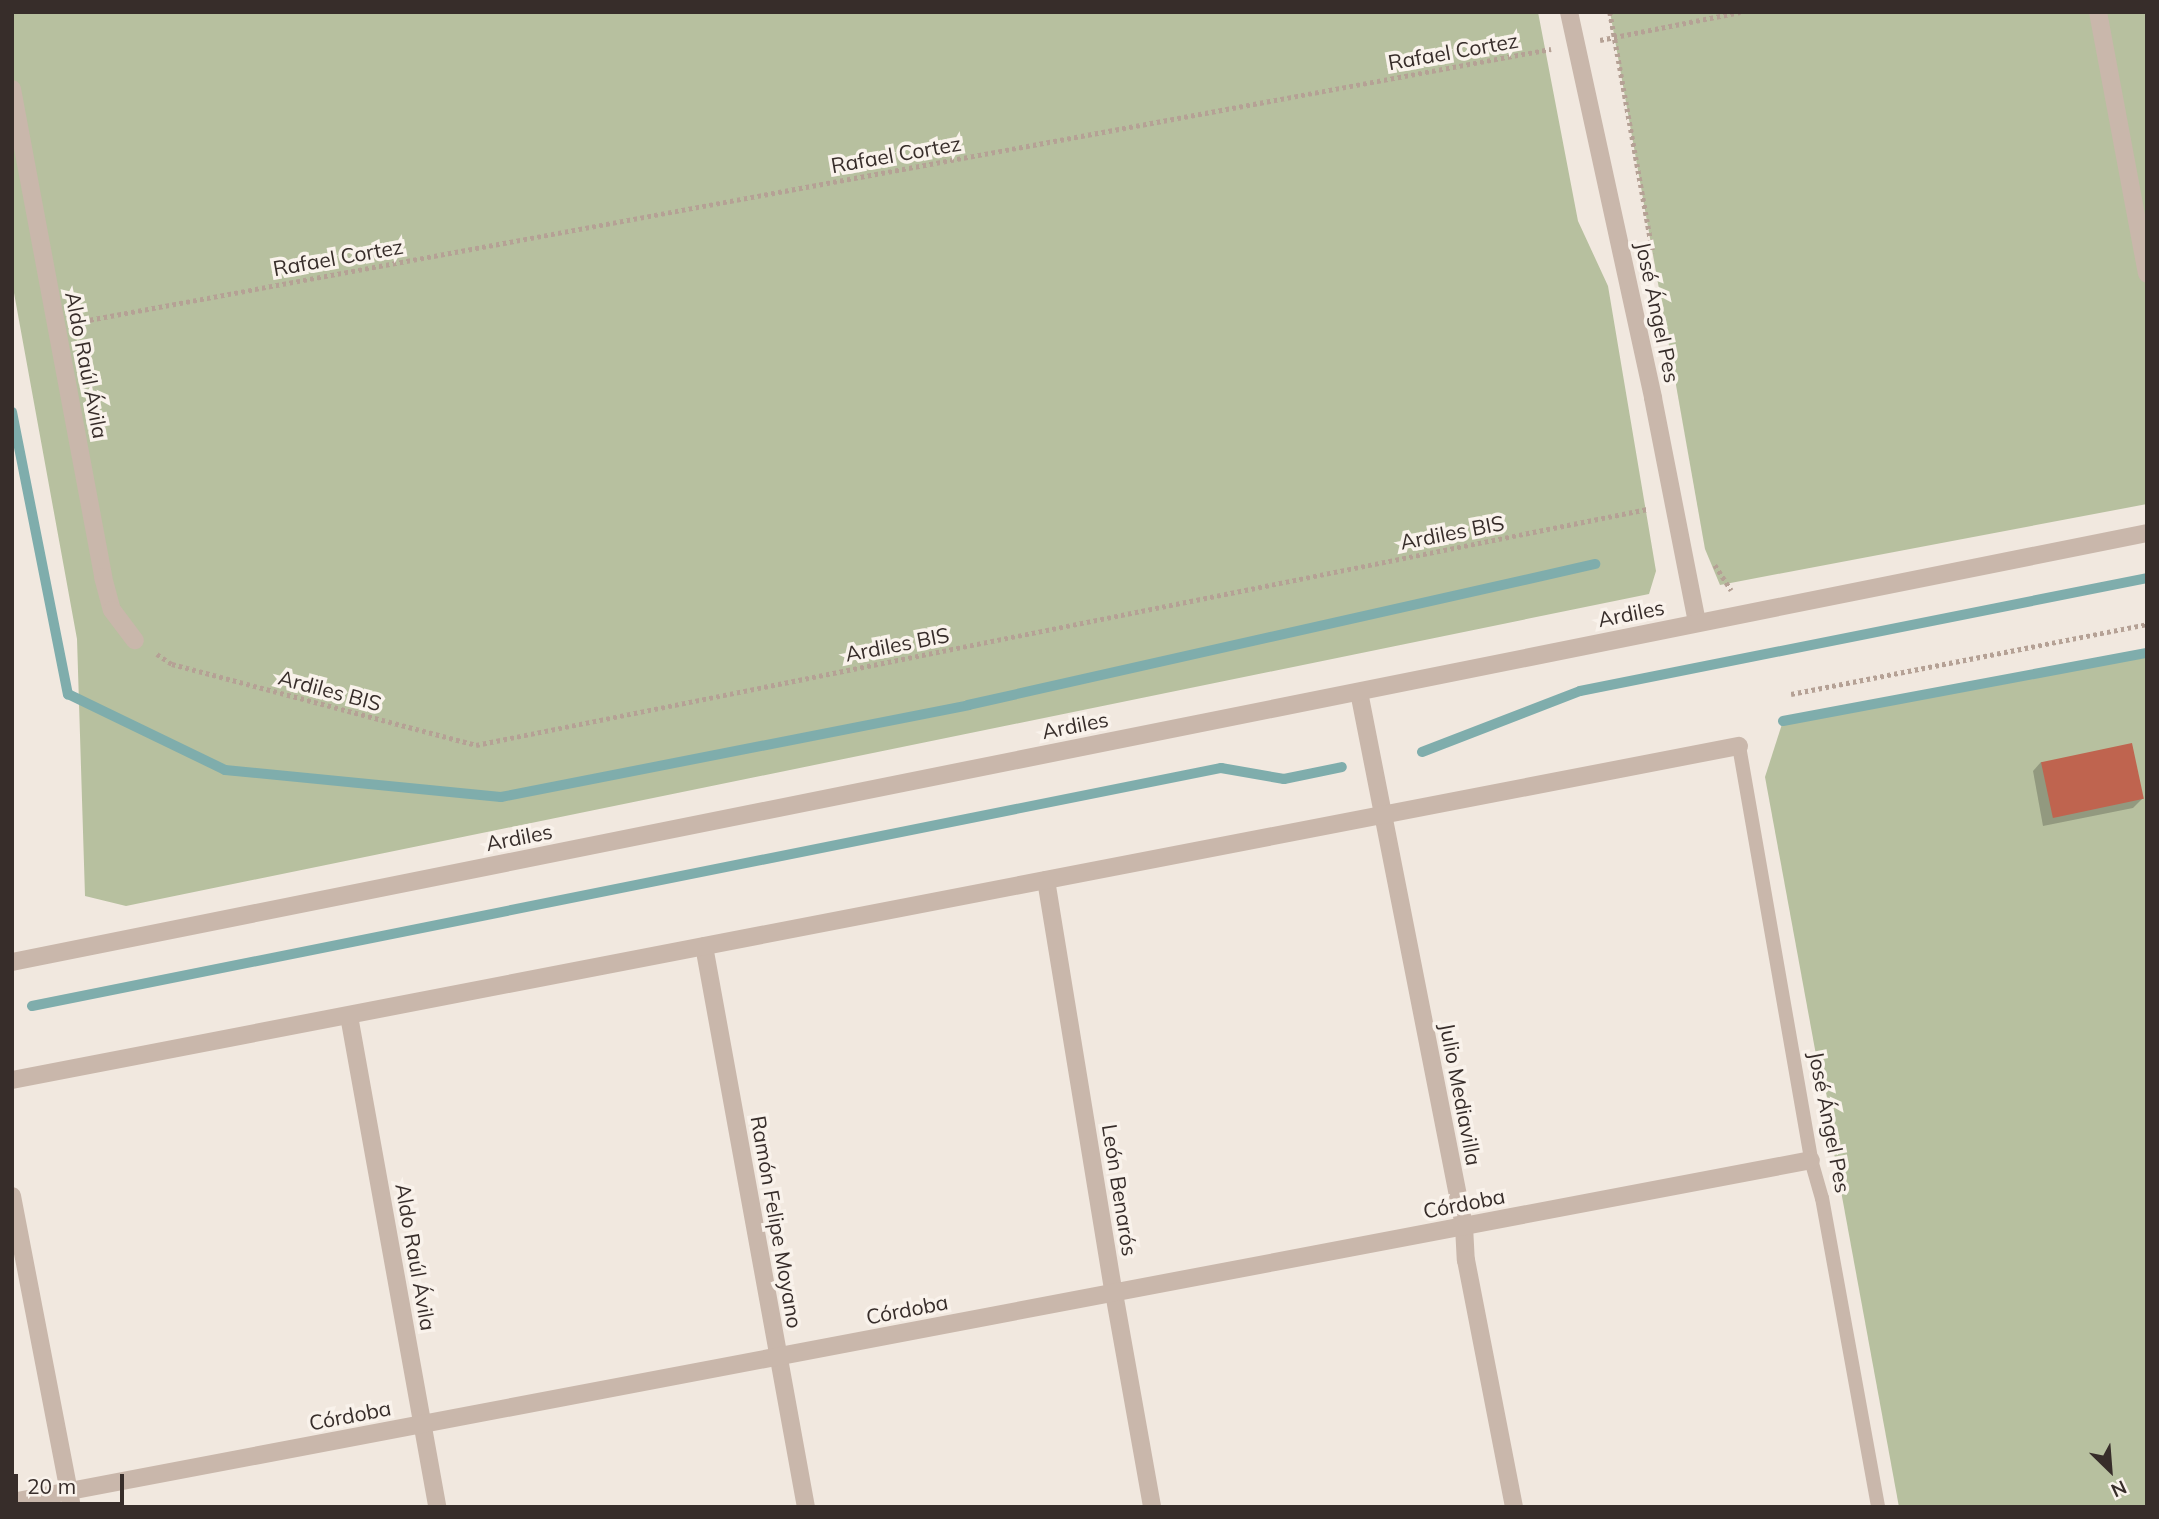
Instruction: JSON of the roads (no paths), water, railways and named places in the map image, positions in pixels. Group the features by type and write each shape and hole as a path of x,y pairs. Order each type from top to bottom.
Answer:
{"street":[{"name":"José Ángel Pes","path":"1569,12 1697,623"},
{"path":"2098,12 2147,273"},
{"name":"Aldo Raúl Ávila","path":"12,89 103,577 112,610 135,640"},
{"name":"Ardiles","path":"12,962 2147,533"},
{"name":"Julio Mediavilla","path":"1359,692 1464,1226 1466,1260 1514,1507"},
{"path":"12,1080 1739,746"},
{"name":"León Benarós","path":"1046,880 1152,1507"},
{"name":"Ramón Felipe Moyano","path":"704,946 806,1507"},
{"name":"Aldo Raúl Ávila","path":"349,1016 438,1507"},
{"name":"Córdoba","path":"12,1502 71,1499 423,1425 1811,1160"},
{"path":"12,1196 71,1499"}],"lane":[{"name":"José Ángel Pes","path":"1739,746 1811,1160 1822,1198 1878,1507"}],"waterway":[{"path":"12,412 68,694 225,770 501,797 968,705 1595,564"},
{"path":"1422,752 1580,691 2147,578"},
{"path":"1783,721 2147,653"},
{"path":"32,1006 1221,768 1284,779 1342,767"}]}
